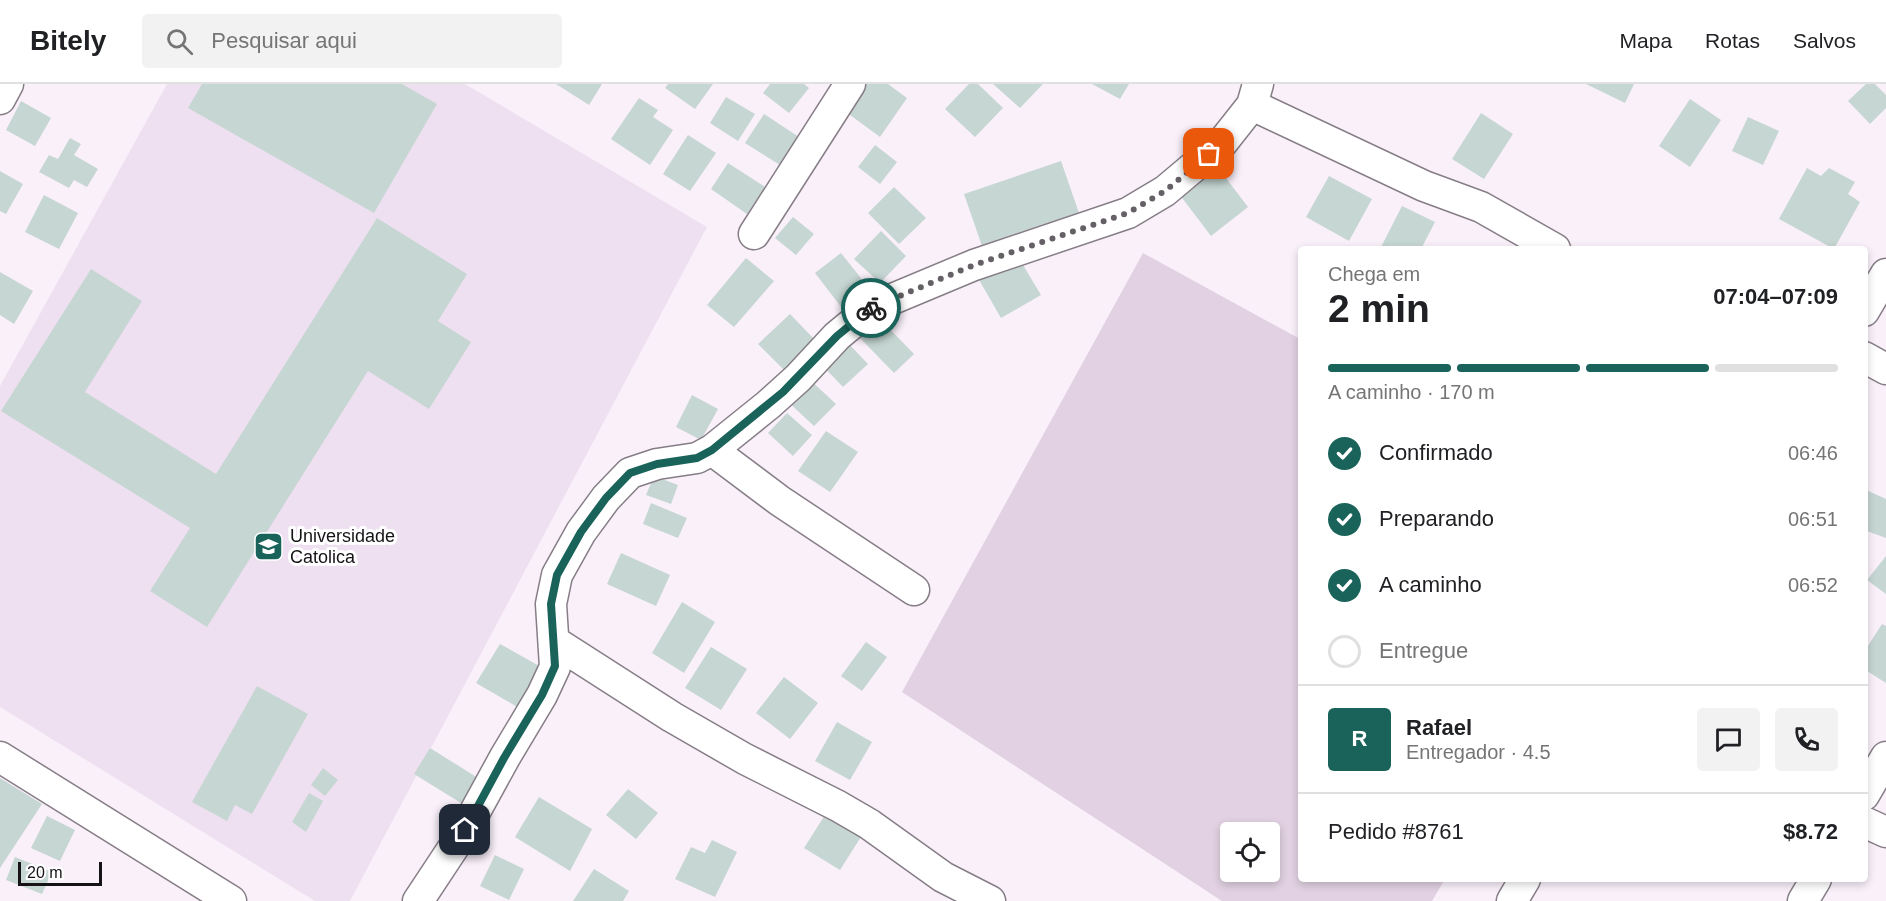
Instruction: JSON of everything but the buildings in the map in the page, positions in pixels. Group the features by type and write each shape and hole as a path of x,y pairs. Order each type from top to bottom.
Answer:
{"street":[{"path":"0,99 8,84"},
{"path":"754,234 850,84"},
{"path":"418,901 465,830 542,695 555,666 551,604 557,575 581,532 606,498 630,473 657,464 697,458 712,450 776,399 837,336 871,308 974,265 1128,213 1165,191 1222,143 1255,95 1424,186 1481,207 1550,246"},
{"path":"1868,304 1886,274"},
{"path":"1868,359 1886,369"},
{"path":"712,450 780,501 914,590"},
{"path":"555,642 672,717 736,754 838,806 869,824 943,877 990,901"},
{"path":"0,757 231,901"},
{"path":"1868,788 1886,757"},
{"path":"1868,824 1886,832"},
{"path":"1512,901 1523,882"},
{"path":"1803,901 1814,882"}],"shaded area":[{"name":"Universidade Catolica","path":"167,84 465,84 707,227 350,901 315,901 0,707 0,386"},
{"path":"1143,253 1298,338 1298,882 1443,882 1432,901 1222,901 902,692"}],"way so far":[{"path":"871,308 974,265 1128,213 1165,191 1209,154"}],"place":[{"name":"Universidade Catolica","path":"269,546"}],"route":[{"path":"465,830 542,695 555,666 551,604 557,575 581,532 606,498 630,473 657,464 697,458 734,435 798,378 837,336 871,308"}]}
